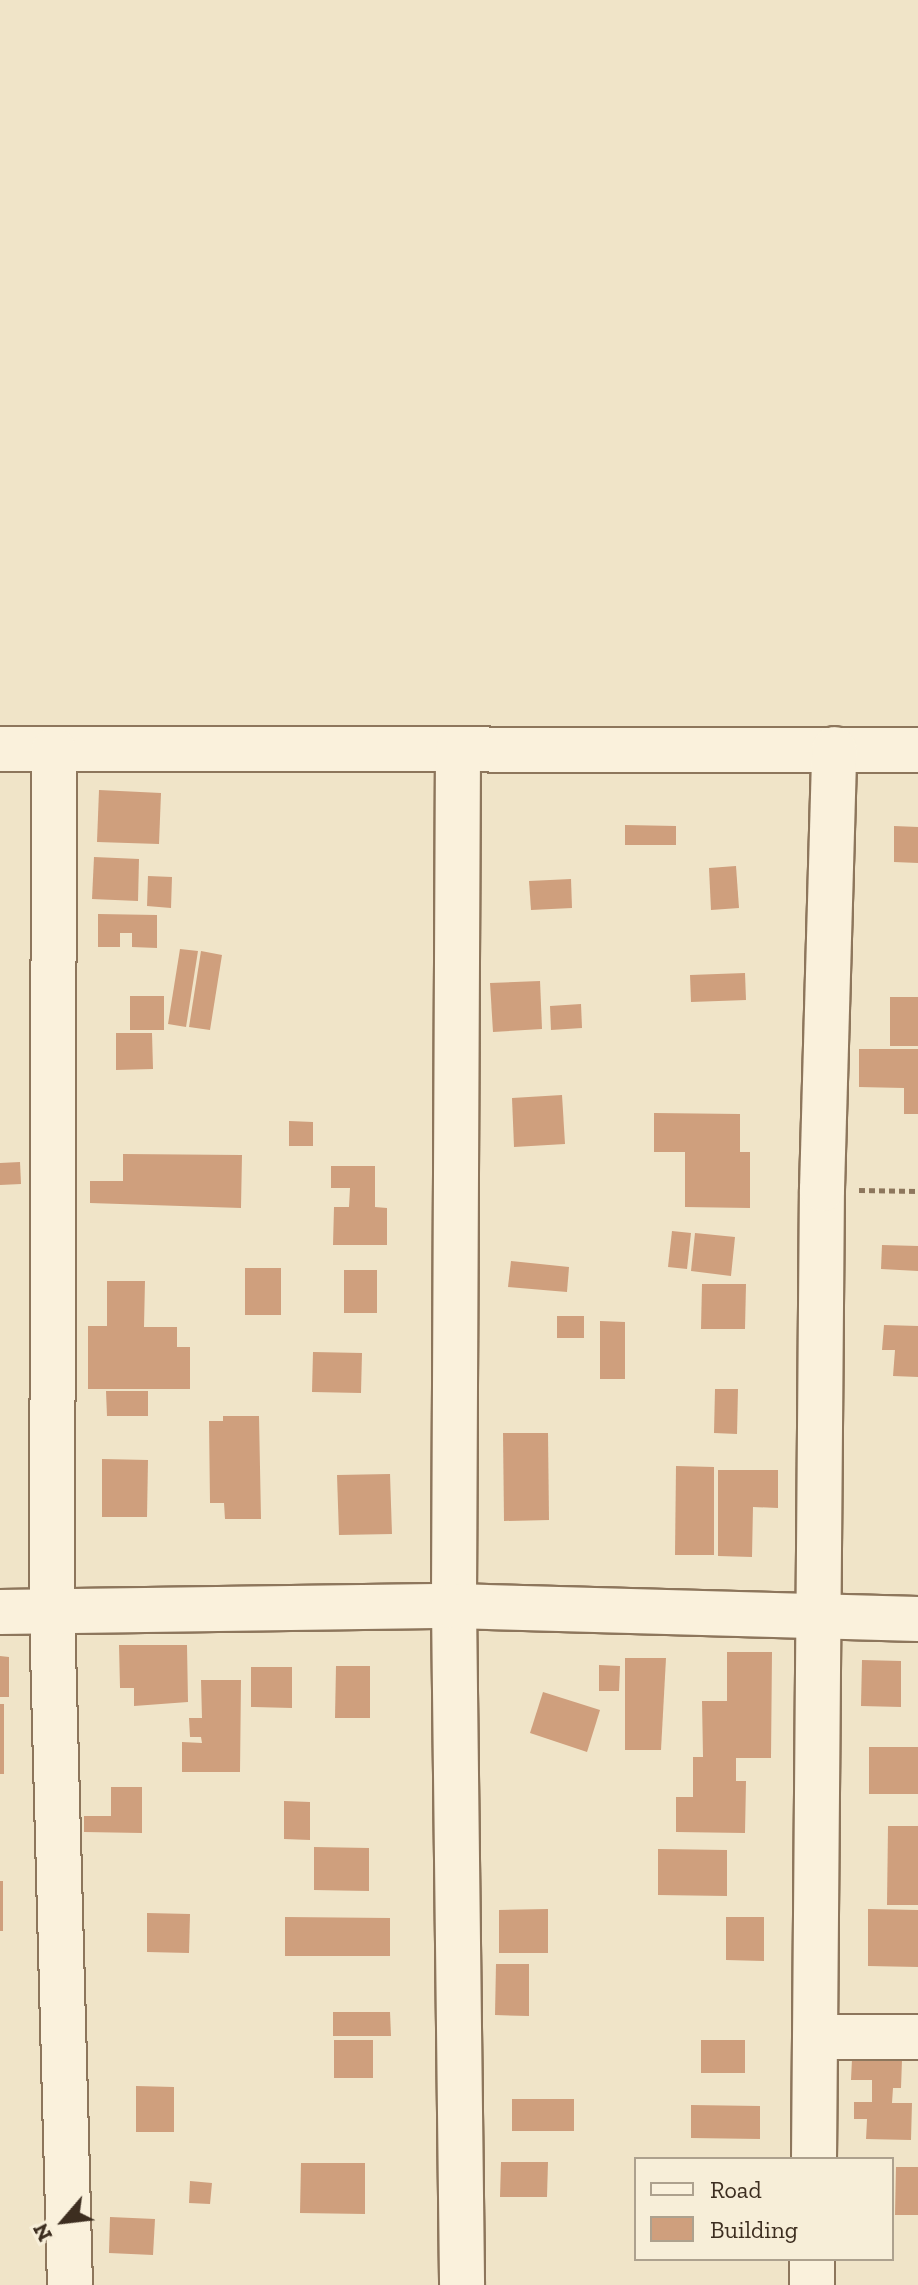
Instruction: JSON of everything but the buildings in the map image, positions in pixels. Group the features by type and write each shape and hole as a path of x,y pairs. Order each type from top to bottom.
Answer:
{"street":[{"path":"0,749 918,750"},
{"path":"814,2157 822,1189 834,749"},
{"path":"54,750 52,1613 70,2285"},
{"path":"458,750 454,1606 462,2285"},
{"path":"0,1612 454,1606 918,1619"},
{"path":"817,2037 918,2037"},
{"path":"812,2261 812,2285"}],"path":[{"path":"822,1189 918,1191"}]}
